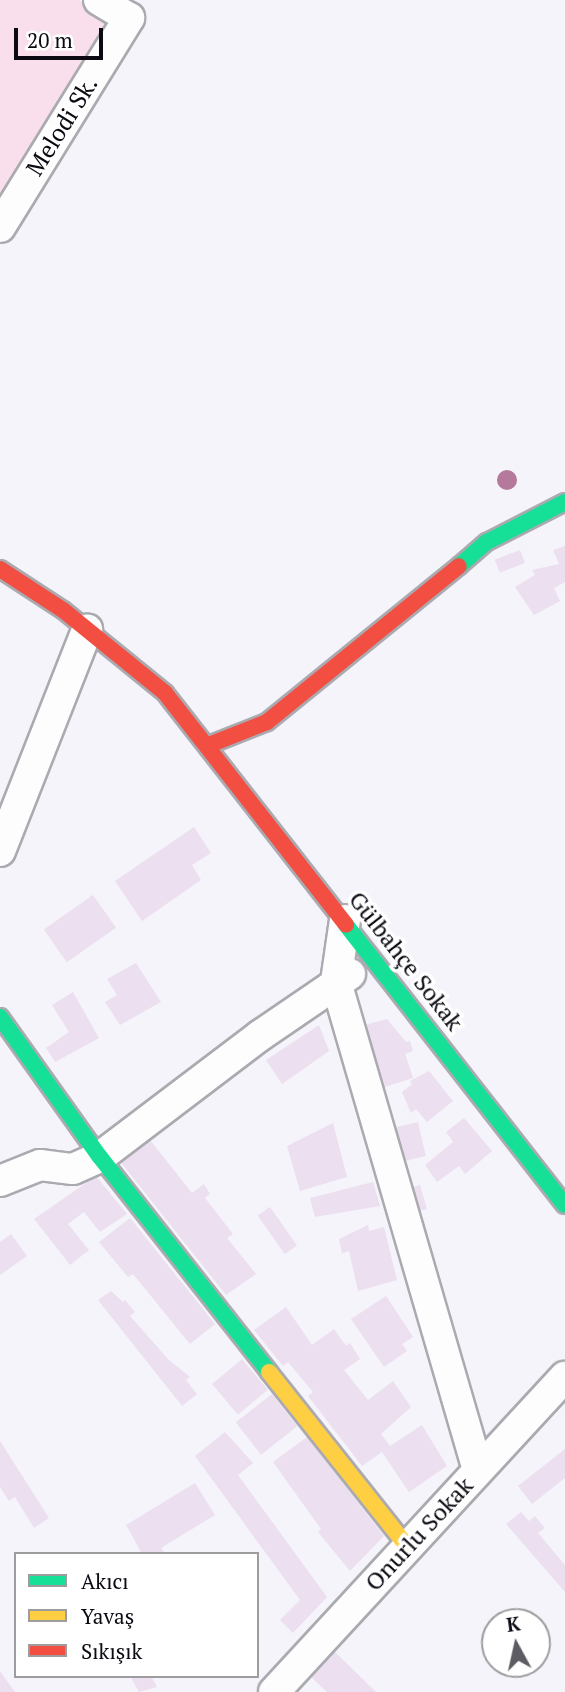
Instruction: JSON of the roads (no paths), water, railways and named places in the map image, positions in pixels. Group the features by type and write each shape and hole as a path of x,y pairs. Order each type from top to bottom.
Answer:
{"street":[{"name":"Melodi Sk.","path":"0,226 129,18 99,0"},
{"path":"209,745 267,722 387,629 487,542 565,502"},
{"name":"Gülbahçe Sokak","path":"0,569 87,630 165,693 209,745 565,1205"},
{"path":"0,851 87,630"},
{"path":"345,920 336,982 478,1470"},
{"path":"0,1181 40,1165 73,1168 100,1157 336,982 375,959"},
{"path":"0,1017 100,1157 407,1546"},
{"name":"Onurlu Sokak","path":"274,1692 565,1377"}]}
